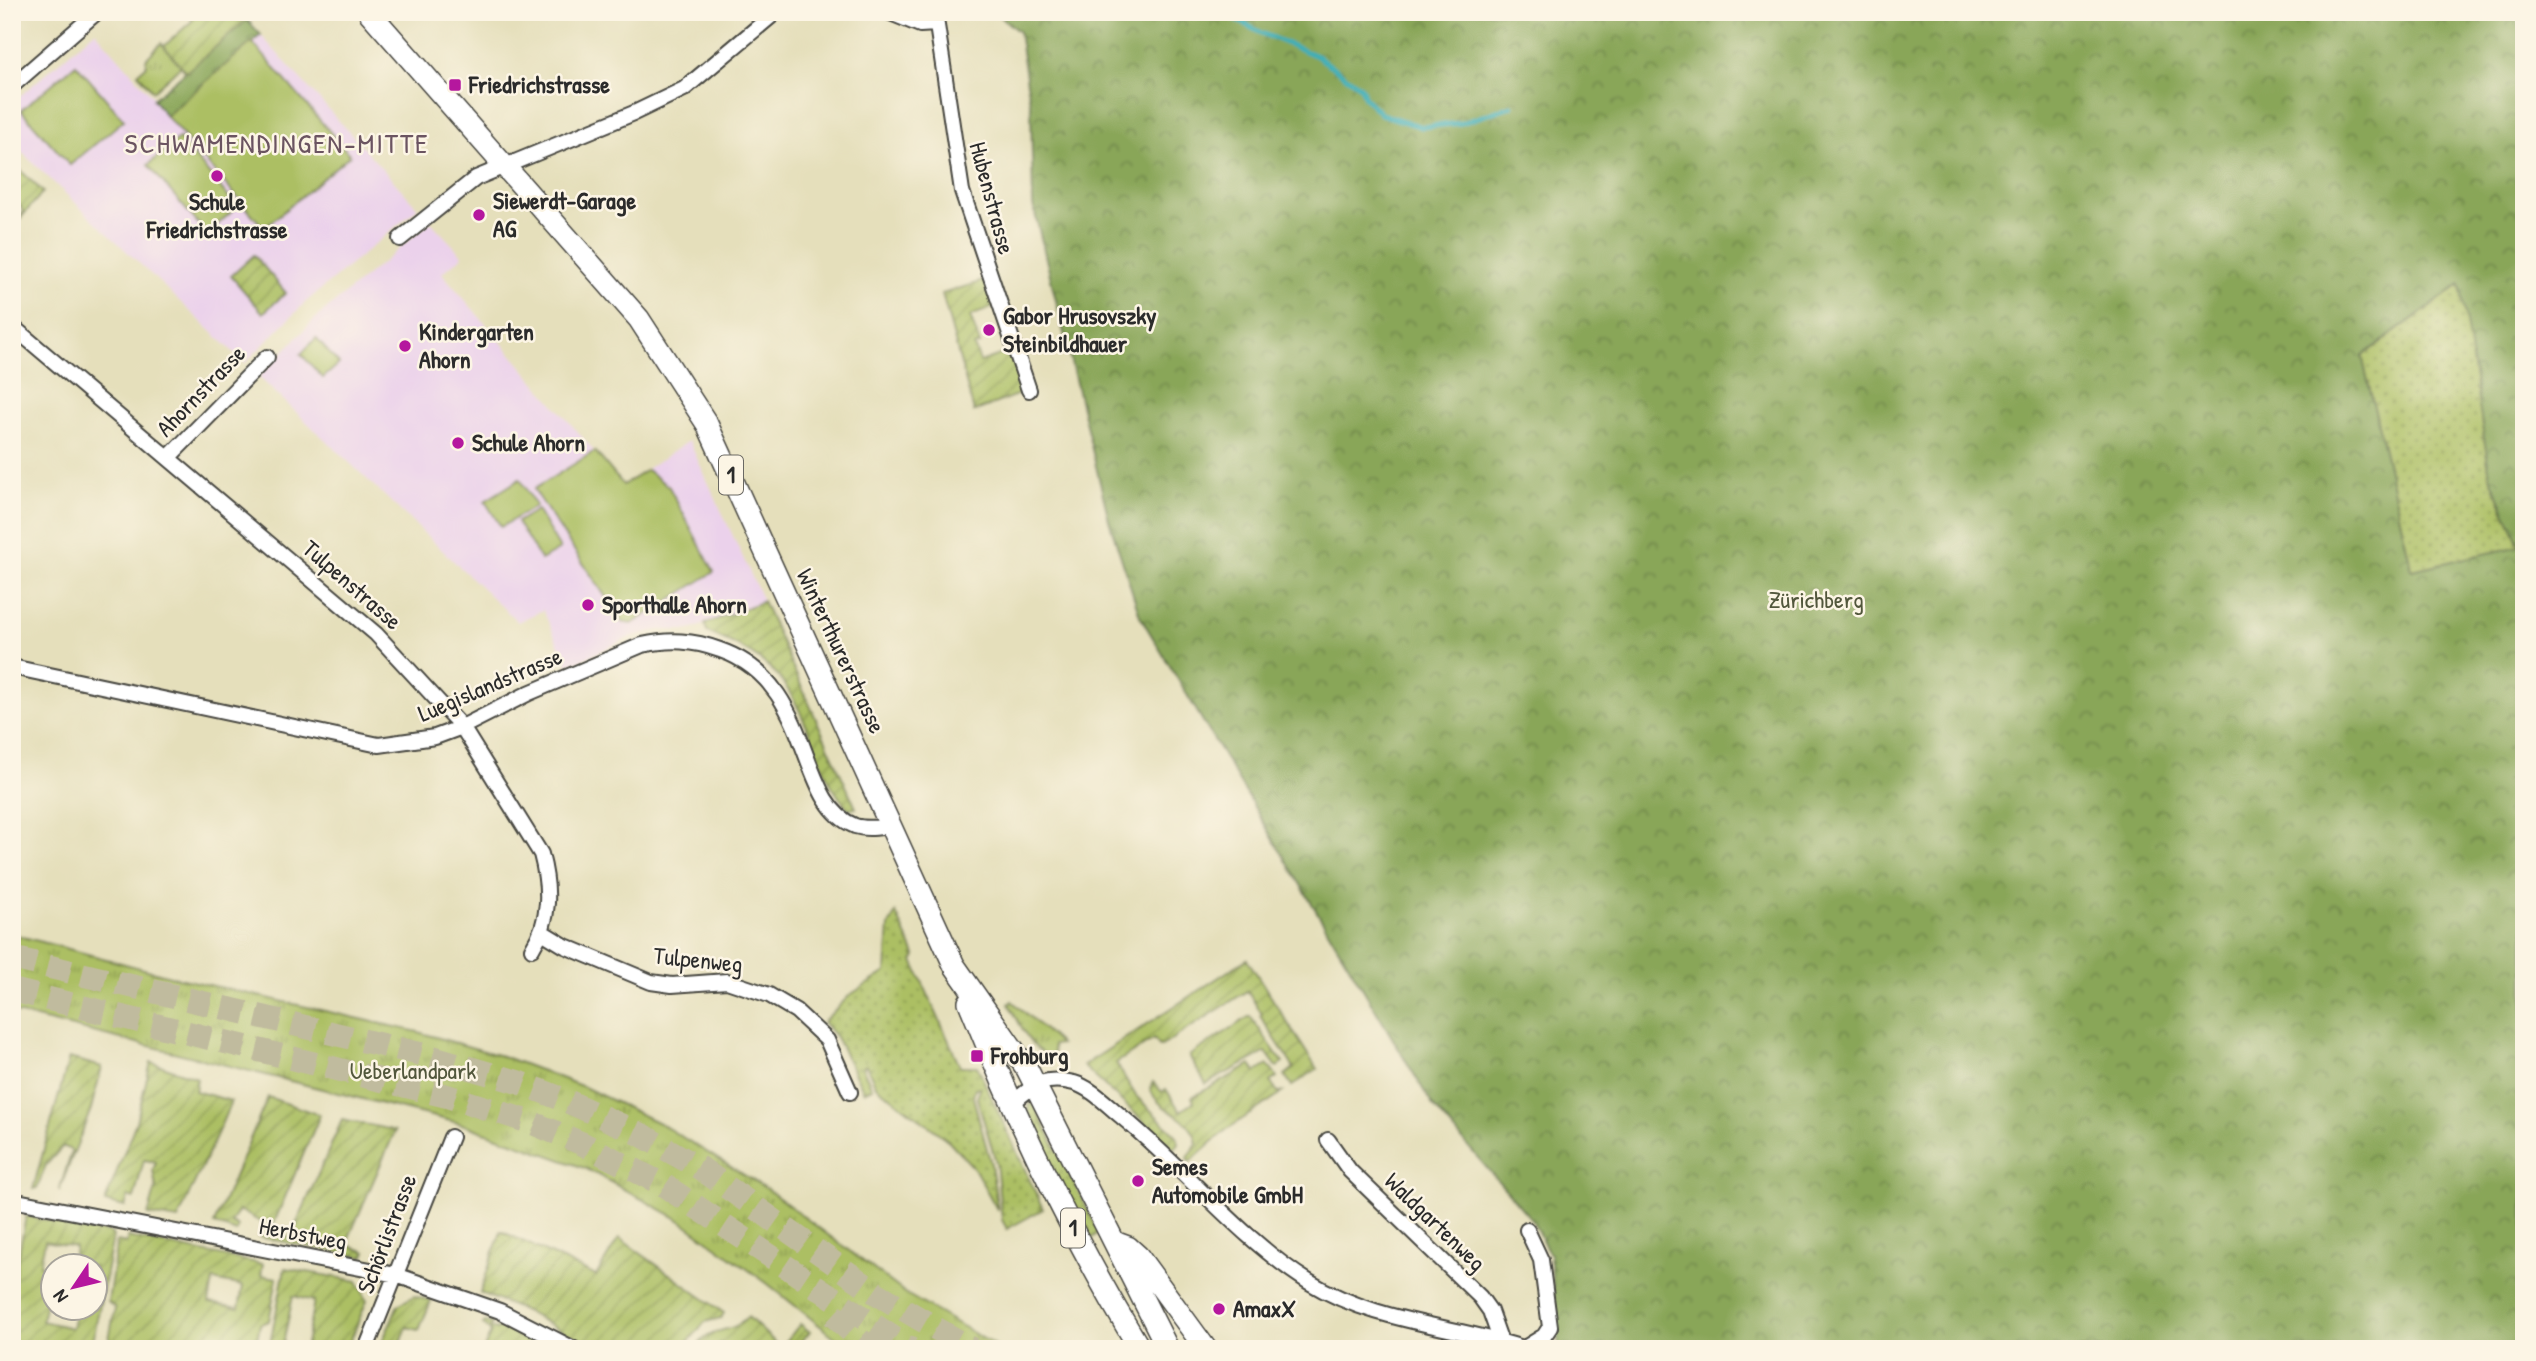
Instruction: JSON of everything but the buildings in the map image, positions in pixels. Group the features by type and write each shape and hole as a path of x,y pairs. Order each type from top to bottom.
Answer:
{"main road":[{"name":"Winterthurerstrasse","path":"369,12 639,319 690,393 713,436 954,964 1027,1069 1115,1242 1128,1247 1138,1256 1206,1349"},
{"name":"1","path":"954,964 1013,1103 1088,1260 1140,1349"},
{"path":"1088,1260 1101,1248 1115,1242 1168,1349"}],"street":[{"path":"12,86 97,12"},
{"path":"400,239 476,178 634,113 684,89 776,12"},
{"path":"888,12 919,24 935,18"},
{"name":"Hubenstrasse","path":"935,18 962,191 1029,390"},
{"name":"Tulpenstrasse","path":"12,327 376,634 462,727 541,854 548,877 548,904 542,932 532,950"},
{"name":"Ahornstrasse","path":"169,457 267,358"},
{"name":"Luegislandstrasse","path":"12,667 379,745 435,737 462,727 528,693 642,645 662,640 700,643 728,653 752,666 771,683 792,717 818,786 830,805 846,821 870,829 892,826"},
{"name":"Tulpenweg","path":"542,932 565,946 652,982 672,985 727,981 769,995 796,1011 827,1040 850,1092"},
{"path":"1013,1103 1034,1084 1056,1081 1077,1084 1090,1091 1139,1131 1251,1236 1308,1281 1342,1299 1386,1316 1524,1348 1544,1336 1550,1327 1541,1260 1527,1230"},
{"name":"Schörlistrasse","path":"366,1349 451,1137"},
{"name":"Waldgartenweg","path":"1328,1140 1350,1171 1480,1297 1490,1311 1501,1342"},
{"name":"Herbstweg","path":"12,1200 396,1275 500,1311 573,1349"}],"shaded area":[{"name":"Schule Friedrichstrasse","path":"247,20 418,208 306,302 245,363 12,143 12,103 95,31 154,98"},
{"name":"Schule Ahorn","path":"431,222 463,256 442,273 623,485 689,441 763,601 690,630 659,630 633,636 568,666 543,610 518,622 259,377 315,319"}],"green space":[{"path":"187,12 240,12 247,20 186,72 164,46 193,20"},
{"name":"Zürichberg","path":"995,12 2524,12 2524,1349 1559,1349 1550,1255 1532,1220 1433,1106 1140,616 1109,520 1033,205 1031,109 1019,32","holes":["2460,284 2490,476 2520,546 2412,570 2362,356"]},
{"path":"247,20 261,35 166,116 153,99"},
{"path":"252,42 350,155 264,228 166,116"},
{"path":"161,43 181,66 153,91 138,73 147,65 146,59"},
{"path":"76,64 124,120 70,165 21,110"},
{"path":"179,138 237,207 207,234 148,165"},
{"path":"17,167 43,192 18,221 23,211 12,194 12,170"},
{"path":"254,255 286,293 263,313 231,276"},
{"path":"986,280 995,307 970,316 980,344 974,346 980,362 1011,351 1024,392 974,412 942,294"},
{"path":"2461,284 2490,476 2520,547 2412,570 2362,356"},
{"path":"316,338 339,364 323,378 301,354"},
{"path":"595,451 623,485 647,470 669,487 714,572 632,624 622,622 534,489"},
{"path":"520,479 536,506 501,527 485,501"},
{"path":"537,510 560,549 541,560 517,522"},
{"path":"763,601 856,808 849,809 834,790 799,709 779,677 751,653 707,632 705,624"},
{"path":"896,913 916,957 913,961 960,1066 977,1066 1043,1209 1007,1229 1002,1220 996,1162 977,1098 981,1087 975,1088 973,1097 991,1164 998,1211 974,1168 949,1141 876,1086 866,1065 862,1067 872,1088 864,1092 836,1037 823,1022 850,995 886,972 889,925"},
{"name":"Ueberlandpark","path":"12,934 174,977 418,1032 505,1057 584,1087 659,1123 767,1189 908,1295 1001,1349 849,1349 768,1284 680,1220 587,1169 459,1123 12,1012"},
{"path":"1247,959 1317,1069 1292,1086 1285,1075 1294,1068 1247,991 1160,1047 1154,1039 1116,1063 1136,1096 1177,1136 1179,1143 1174,1149 1083,1066"},
{"path":"1012,1001 1060,1044 1053,1045 1054,1057 1046,1055 1033,1044 1009,1004"},
{"path":"1250,1016 1283,1063 1277,1067 1266,1052 1206,1084 1189,1056"},
{"path":"69,1058 102,1067 91,1109 59,1191 72,1151 63,1146 46,1165 37,1188 33,1189"},
{"path":"151,1062 197,1078 195,1091 231,1101 178,1220 148,1215 156,1188 153,1170 156,1162 144,1160 134,1198 128,1197 125,1207 105,1202 136,1122"},
{"path":"1251,1065 1256,1072 1268,1065 1277,1077 1270,1082 1278,1092 1283,1092 1226,1130 1190,1162 1187,1159 1197,1144 1194,1134 1183,1120 1154,1097 1150,1088 1153,1082 1162,1092 1166,1089 1180,1111 1194,1102 1192,1097"},
{"path":"268,1097 320,1115 271,1230 290,1239 342,1120 395,1131 346,1244 366,1252 363,1257 258,1237 264,1224 239,1210 231,1223 238,1226 236,1232 214,1224"},
{"path":"1033,1103 1099,1232 1089,1241 1085,1241 1028,1113 1028,1105"},
{"path":"26,1216 111,1233 113,1236 108,1262 108,1252 74,1252 75,1247 45,1241 43,1252 38,1252 38,1322 72,1328 73,1322 97,1322 93,1341 102,1344 101,1349 23,1349 12,1345 12,1289"},
{"path":"501,1231 596,1276 619,1238 724,1313 721,1318 705,1322 682,1349 595,1349 527,1312 480,1293"},
{"path":"127,1237 263,1264 261,1275 277,1278 269,1321 260,1324 255,1349 107,1349 115,1308 108,1302 117,1241 127,1243","holes":["213,1280 243,1286 239,1308 209,1303"]},
{"path":"285,1268 357,1281 367,1300 347,1349 305,1349 314,1301 293,1296 282,1349 269,1349"},
{"path":"414,1296 431,1301 419,1330 407,1327 398,1349 379,1349 398,1305"},
{"path":"748,1317 781,1348 800,1324 810,1332 793,1349 727,1349 720,1343 715,1349 705,1349 699,1344 712,1334 736,1326"},
{"path":"492,1323 490,1328 497,1330 499,1326 544,1349 484,1349 491,1332 483,1324"}],"waterway":[{"path":"1223,12 1261,33 1317,56 1361,87 1365,98 1381,114 1422,127 1462,123 1511,106"}],"tunnel":[{"path":"12,958 429,1056 521,1083 567,1101 640,1134 703,1170 876,1293 971,1349"},
{"path":"12,990 447,1096 530,1122 581,1143 662,1184 910,1349"},
{"path":"833,1315 870,1349"}],"place":[{"name":"Friedrichstrasse","path":"455,85"},
{"name":"Schule Friedrichstrasse","path":"217,176"},
{"name":"Siewerdt-Garage AG","path":"479,215"},
{"name":"Gabor Hrusovszky Steinbildhauer","path":"989,330"},
{"name":"Kindergarten Ahorn","path":"405,346"},
{"name":"Schule Ahorn","path":"458,443"},
{"name":"Sporthalle Ahorn","path":"588,605"},
{"name":"Frohburg","path":"977,1056"},
{"name":"Semes Automobile GmbH","path":"1138,1181"},
{"name":"AmaxX","path":"1219,1309"}],"district":[{"name":"SCHWAMENDINGEN-MITTE","path":"277,143"}]}
